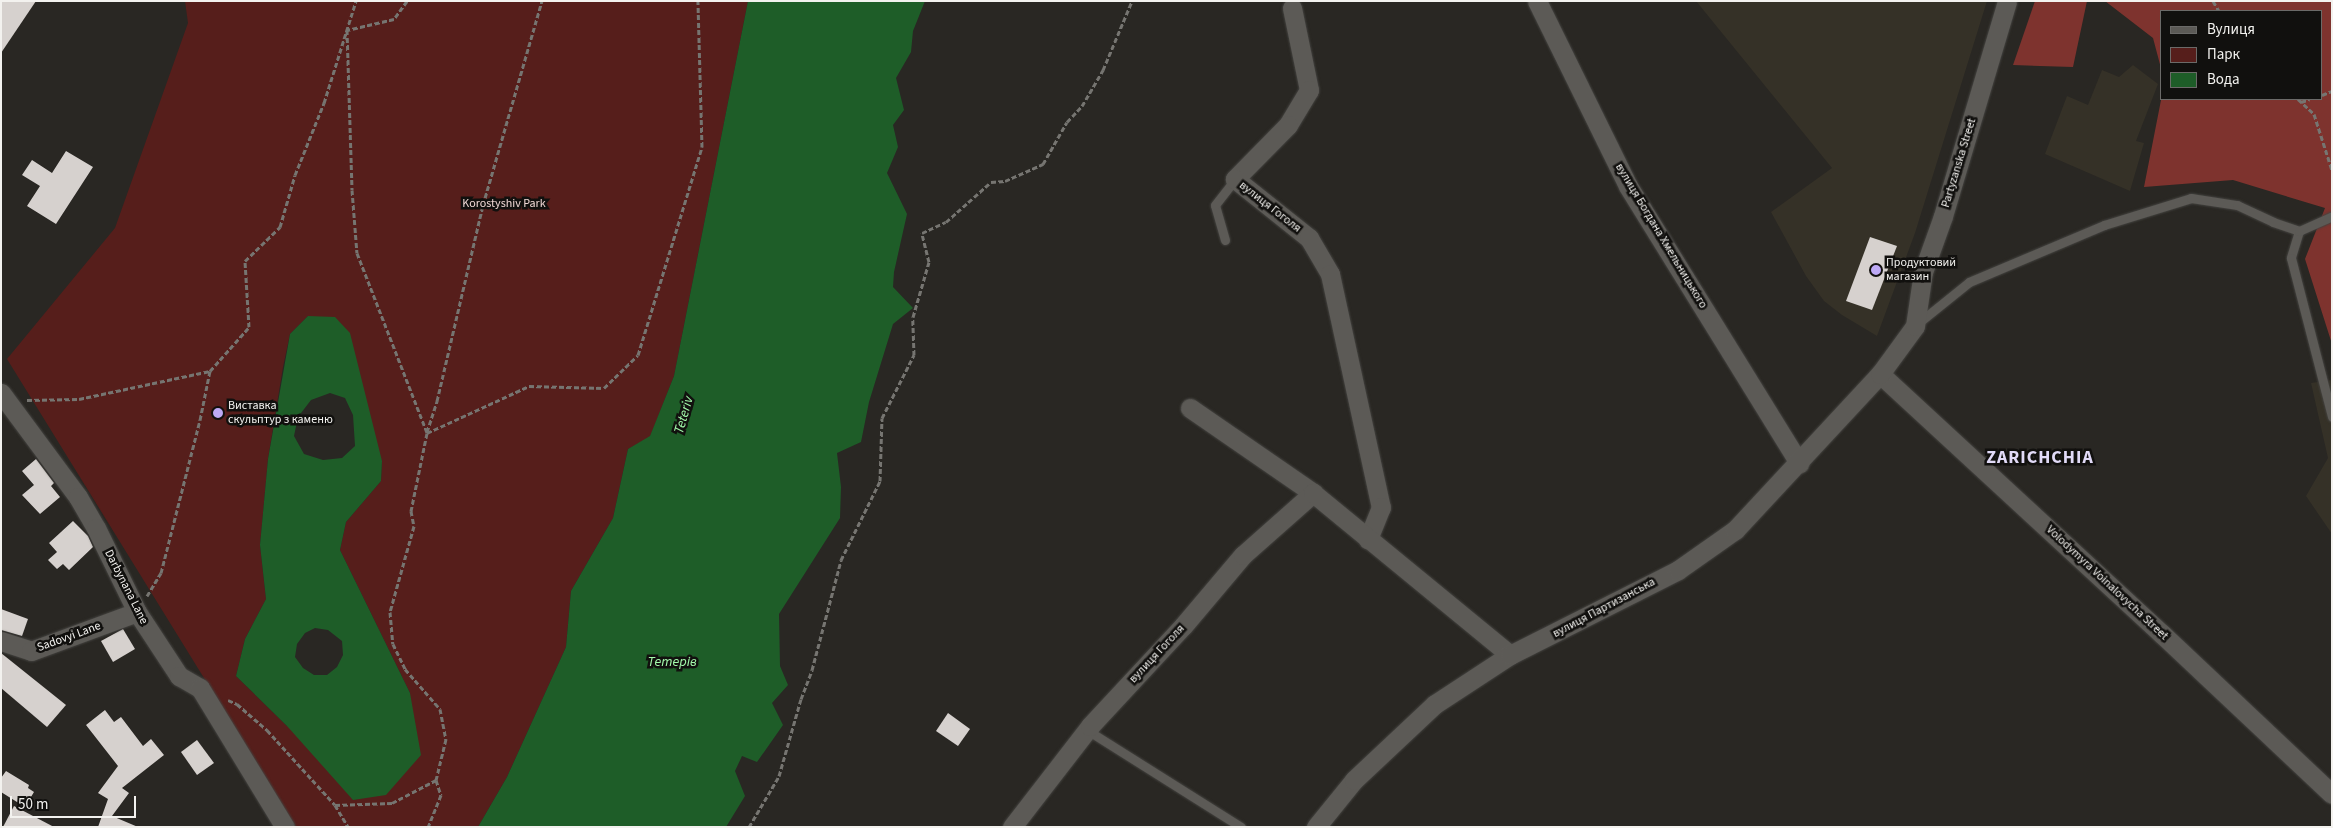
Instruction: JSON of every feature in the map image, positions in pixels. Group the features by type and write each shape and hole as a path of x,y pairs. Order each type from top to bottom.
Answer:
{"street":[{"name":"вулиця Богдана Хмельницького","path":"1538,1 1628,186 1799,463"},
{"name":"Partyzanska Street","path":"1915,326 1924,272 1946,207 2008,1"},
{"name":"вулиця Гоголя","path":"1292,8 1309,90 1288,125 1235,179 1309,238 1330,274 1381,507 1368,539"},
{"name":"вулиця Партизанська","path":"1319,826 1354,780 1435,704 1510,655 1678,570 1735,530 1880,374 1915,326"},
{"name":"Volodymyra Voinalovycha Street","path":"1880,374 2332,794"},
{"name":"Darbynana Lane","path":"4,397 78,497 96,528 137,612 179,676 200,688 285,827"},
{"path":"1190,408 1313,493 1510,655"},
{"name":"вулиця Гоголя","path":"1012,827 1087,730 1183,626 1243,555 1313,493"},
{"name":"Sadovyi Lane","path":"1,641 31,651 137,612"}],"lane":[{"path":"1225,240 1215,205 1235,179"},
{"path":"1915,326 1969,282 2104,225 2191,198 2238,205 2273,222 2299,231 2332,216"},
{"path":"2299,231 2291,258 2332,417"},
{"path":"1087,730 1242,827"}],"path":[{"path":"137,612 161,573 200,420 210,371 248,327 245,261 280,227 294,175 324,103 356,1"},
{"path":"347,30 394,19 407,1"},
{"path":"428,827 441,795 436,780 446,739 440,709 405,669 393,644 390,612 414,526 411,510 427,433 437,401 483,205 542,1"},
{"path":"427,433 529,386 604,388 638,354 702,147 698,1"},
{"path":"749,827 779,776 801,699 812,670 841,560 880,481 882,418 914,355 913,317 929,262 922,233 946,222 991,182 1005,181 1043,164 1066,122 1082,106 1103,70 1132,1"},
{"path":"347,30 352,190 357,253 427,433"},
{"path":"2300,100 2314,114 2332,170"},
{"path":"4,397 79,399 210,371"},
{"path":"200,688 237,704 267,730 335,805 348,827"},
{"path":"335,805 392,804 436,780"}],"shaded area":[{"path":"1696,1 1987,1 1915,233 1877,336 1842,315 1824,301 1806,276 1771,212 1832,168"},
{"path":"2035,1 2087,1 2073,67 2013,65"},
{"path":"2105,1 2332,1 2332,344 2305,259 2325,208 2233,180 2144,187 2161,100 2323,100 2323,10 2160,10 2160,64 2153,38"},
{"path":"2133,65 2158,84 2136,141 2144,143 2130,191 2045,154 2067,96 2088,105 2102,70 2119,77"},
{"path":"2332,380 2332,534 2306,496 2328,458 2311,383"}],"green space":[{"name":"Korostyshiv Park","path":"185,1 748,1 674,376 650,437 628,449 613,518 571,591 566,647 507,777 478,827 296,827 7,359 115,228 188,23","holes":["308,316 382,461 381,481 346,522 340,550 410,693 287,726 236,676 245,639 266,599 260,545 268,459 283,367 290,334"]}],"water":[{"name":"Тетерів","path":"748,1 925,1 913,31 911,52 896,78 904,110 893,125 898,147 887,173 907,214 894,272 893,287 913,308 893,324 869,402 861,442 837,453 841,487 840,518 779,614 780,666 788,685 772,703 783,725 757,762 742,756 735,771 745,796 726,827 478,827 507,777 566,647 571,591 613,518 628,449 650,436 674,376"},
{"path":"308,316 335,317 350,333 382,461 381,481 346,522 340,550 410,693 421,755 386,795 353,800 287,726 236,676 245,639 266,599 260,545 268,459 290,334","holes":["330,393 345,398 353,415 355,446 342,458 323,460 304,454 294,436 298,417 311,400","315,628 328,630 342,641 343,655 337,667 327,675 314,675 303,668 295,657 297,644 305,633"]}],"building":[{"path":"1,1 36,1 1,53"},
{"path":"66,151 93,167 56,224 27,206 40,186 22,175 32,160 52,173"},
{"path":"1870,237 1897,246 1872,310 1846,301"},
{"path":"36,459 54,483 51,486 60,497 40,514 22,495 34,485 22,471"},
{"path":"73,521 88,536 93,547 69,570 63,564 57,569 48,560 57,552 49,543"},
{"path":"1,609 28,619 22,636 1,630"},
{"path":"123,629 135,649 113,662 101,641"},
{"path":"1,653 66,705 47,727 1,688"},
{"path":"105,710 114,722 121,717 143,746 151,739 164,755 122,788 129,793 112,816 138,827 98,827 108,799 98,793 118,766 86,725"},
{"path":"948,713 970,729 958,746 936,731"},
{"path":"197,740 214,763 197,775 181,752"},
{"path":"6,771 29,785 28,788 34,792 25,807 1,792 1,778"},
{"path":"14,806 54,827 3,827"}],"place":[{"name":"Продуктовий магазин","path":"1876,270"},
{"name":"Виставка скульптур з каменю","path":"218,413"}],"district":[{"name":"ZARICHCHIA","path":"2040,458"}],"water label":[{"name":"Teteriv","path":"684,415"}]}
